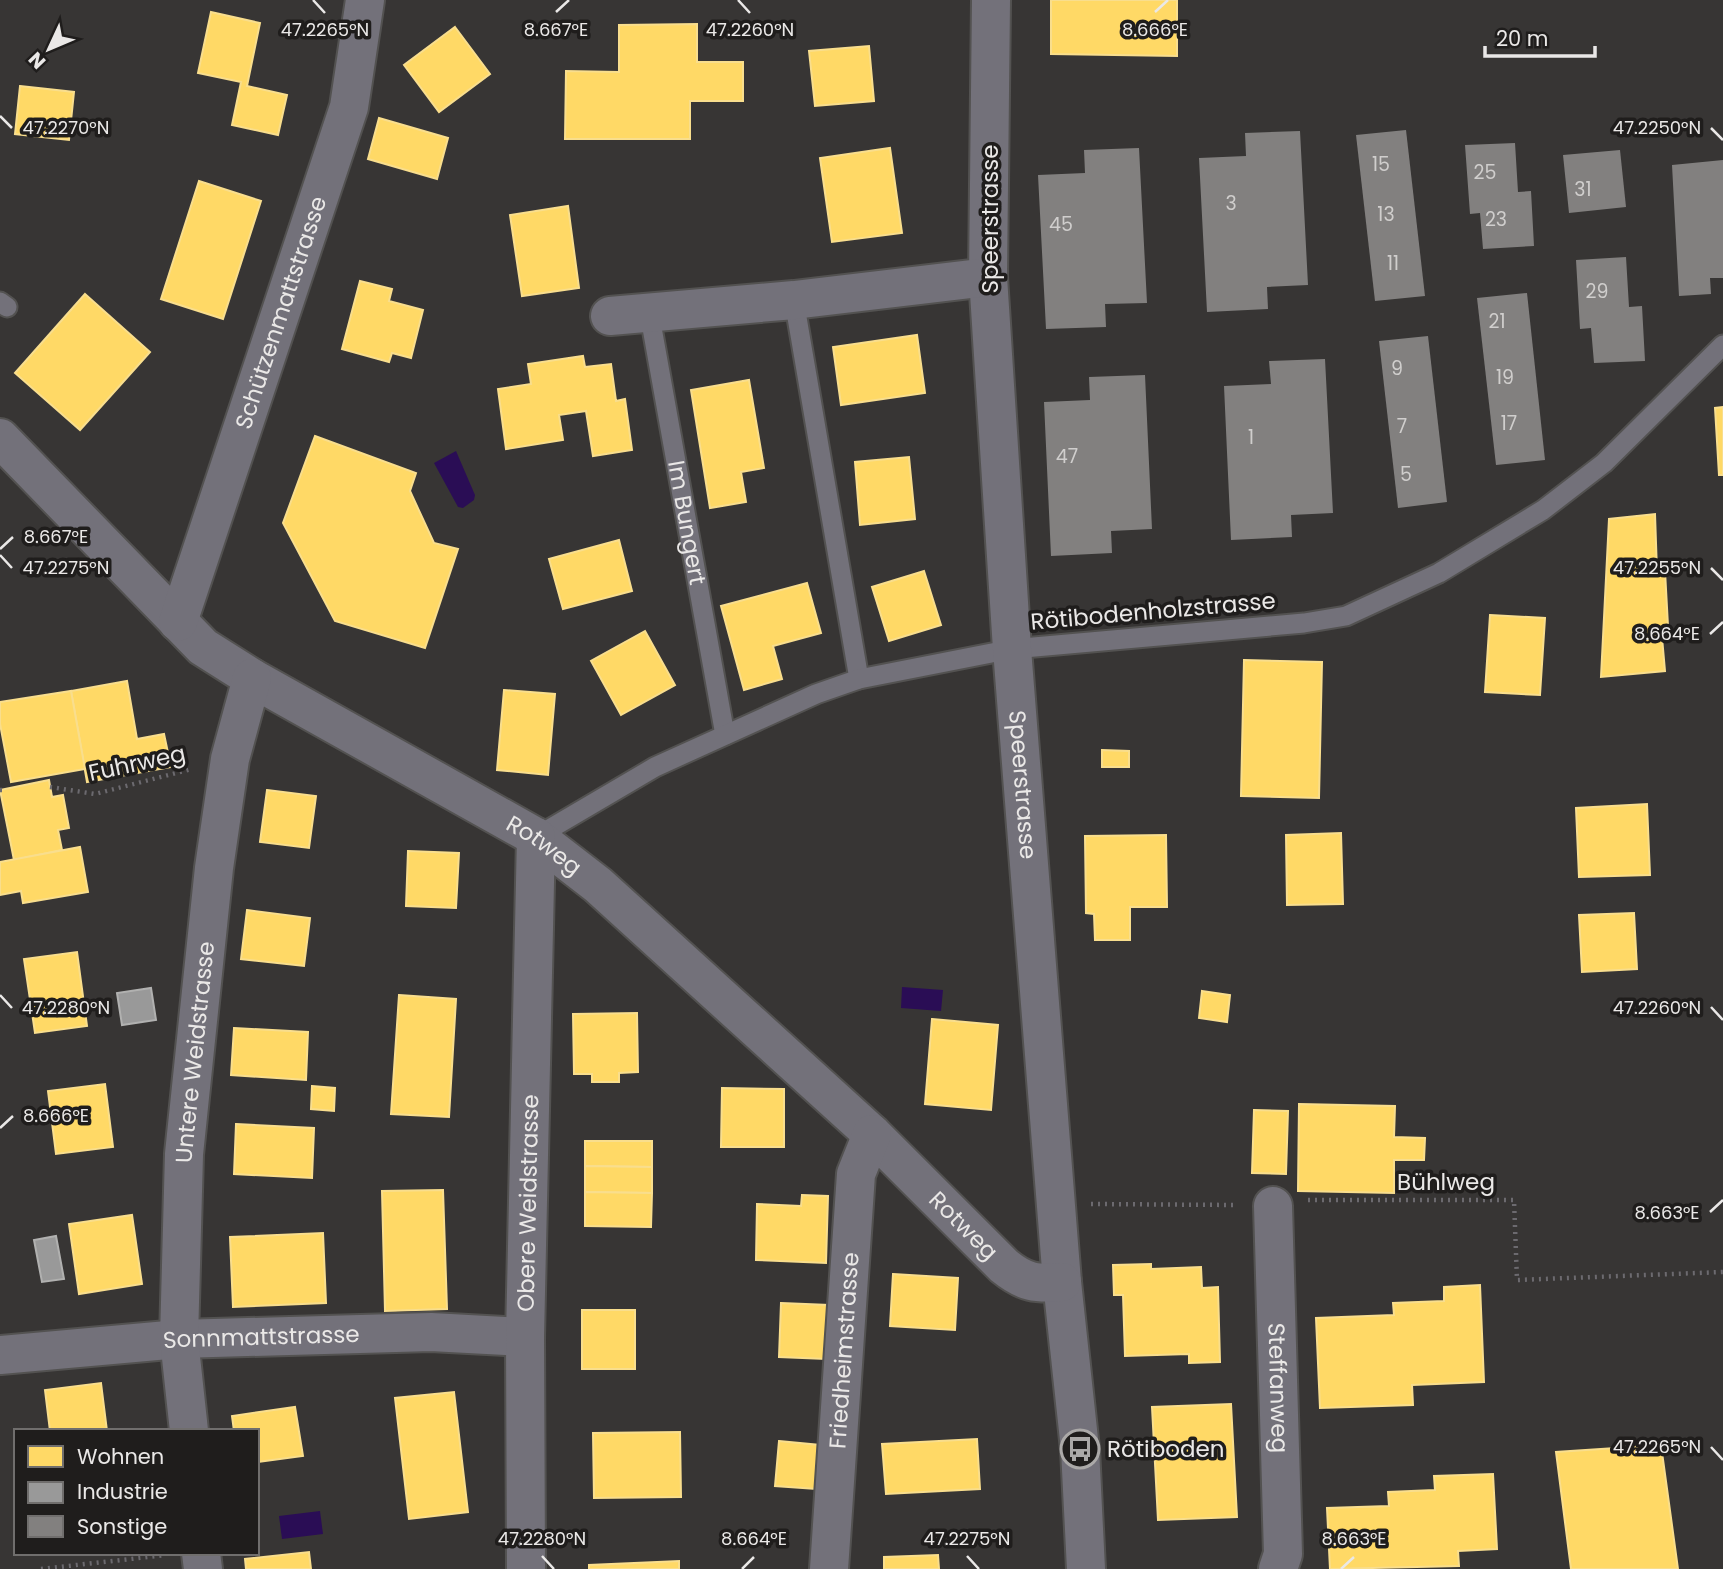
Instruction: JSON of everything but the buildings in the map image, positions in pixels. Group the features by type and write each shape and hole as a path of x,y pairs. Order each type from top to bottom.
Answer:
{"street":[{"name":"Schützenmattstrasse","path":"178,622 349,107 365,0"},
{"name":"Speerstrasse","path":"991,0 988,278 1013,649 1062,1282 1080,1449 1086,1569"},
{"path":"610,316 794,300 988,278"},
{"name":"Rotweg","path":"0,438 203,647 252,678 536,837 598,885 872,1134 1004,1266 1019,1278 1034,1283 1062,1282"},
{"name":"Untere Weidstrasse","path":"189,1429 179,1339 184,1154 214,868 230,759 252,678"},
{"name":"Obere Weidstrasse","path":"526,1569 525,1338 536,837"},
{"name":"Friedheimstrasse","path":"828,1569 856,1174 872,1134"},
{"name":"Steffanweg","path":"1278,1569 1283,1554 1290,1206"},
{"name":"Sonnmattstrasse","path":"0,1355 179,1339 431,1332 525,1338"}],"lane":[{"path":"794,300 859,679"},
{"name":"Im Bungert","path":"649,311 725,734"},
{"name":"Rötibodenholzstrasse","path":"536,837 655,767 816,694 859,679 1013,649 1346,616 1438,573 1543,510 1604,463 1723,345"}],"path":[{"name":"Fuhrweg","path":"50,787 94,794 230,759"},
{"name":"Bühlweg","path":"1290,1206 1308,1200 1514,1200 1517,1280 1723,1272"},
{"path":"1096,1203 1290,1206"},
{"path":"41,1569 165,1555"}],"shaded area":[{"path":"456,451 475,495 474,500 463,508 458,507 434,463"},
{"path":"902,987 943,990 941,1011 901,1008"},
{"path":"320,1511 323,1534 282,1539 279,1516"}],"place":[{"name":"Rötiboden","path":"1080,1449"}]}
